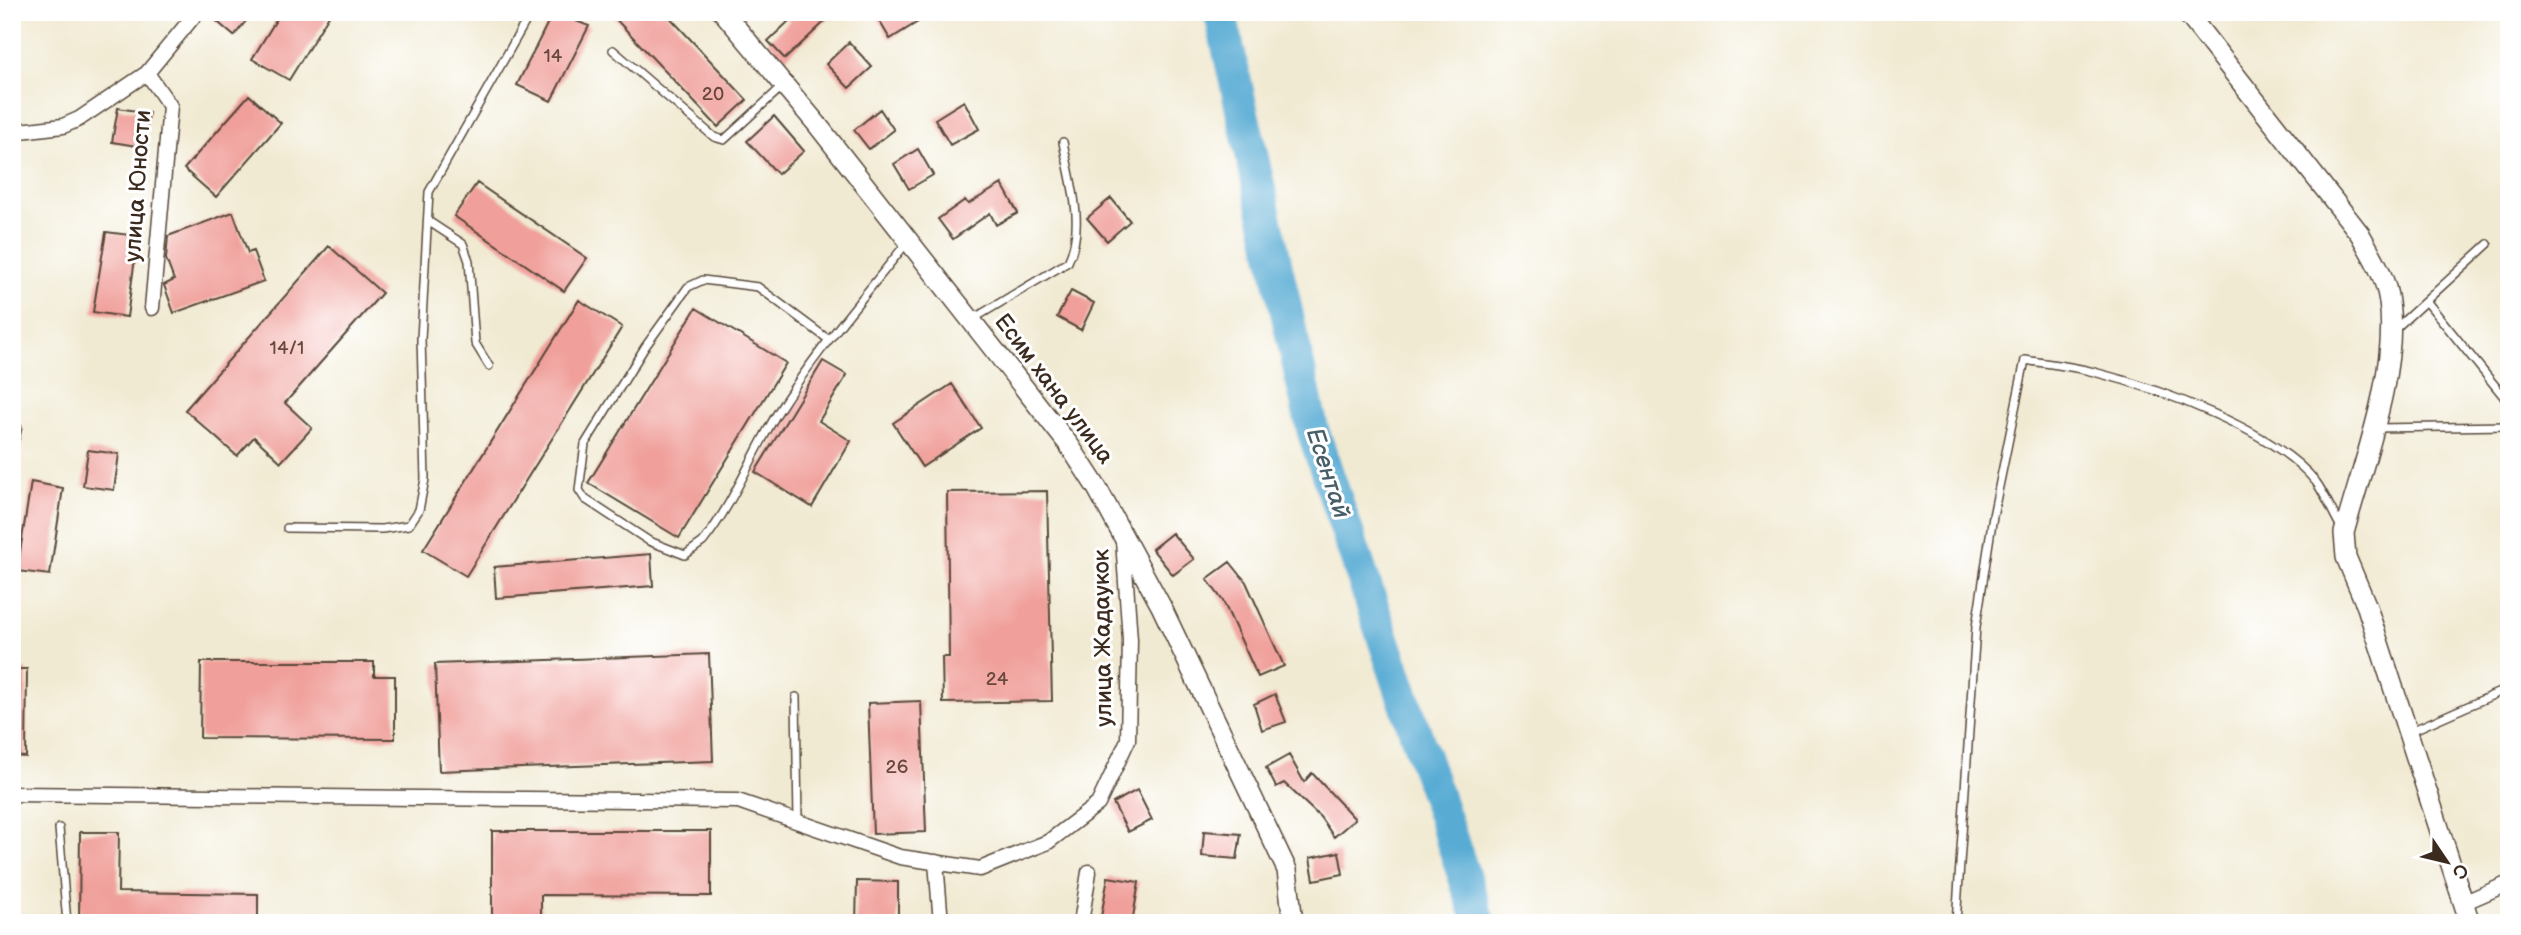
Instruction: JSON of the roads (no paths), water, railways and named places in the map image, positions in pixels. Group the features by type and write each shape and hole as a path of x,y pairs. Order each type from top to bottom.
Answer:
{"street":[{"path":"12,132 63,126 79,119 147,73 197,12"},
{"name":"Есим хана улица","path":"723,12 785,85 1069,445 1123,536 1173,631 1287,870 1293,923"},
{"path":"2186,12 2360,234 2380,268 2389,300 2391,332 2384,383 2344,533 2346,557 2367,607 2470,923"},
{"name":"улица Юности","path":"147,73 170,106 152,308"},
{"name":"улица Жадаукок","path":"12,794 738,801 900,857 980,869 1048,842 1098,804 1128,740 1130,640 1123,536"},
{"path":"936,862 941,923"},
{"path":"1081,923 1089,872"},
{"path":"2463,903 2509,883"}],"lane":[{"path":"287,528 382,530 409,525 419,510 425,479 421,339 429,192 531,12"},
{"path":"613,50 714,137 724,139 785,85"},
{"path":"971,320 1068,262 1076,246 1076,216 1063,142"},
{"path":"428,221 463,244 471,273 475,343 489,366"},
{"path":"829,340 758,287 703,280 688,287 645,347 585,444 579,491 584,499 649,541 685,555 712,530 778,413 829,340 908,240"},
{"path":"2391,332 2488,244"},
{"path":"2427,302 2509,403"},
{"path":"1956,923 1976,627 1993,516 2025,360 2092,372 2176,398 2245,430 2288,457 2315,482 2344,533"},
{"path":"2372,428 2426,430 2509,426"},
{"path":"2409,733 2509,688"},
{"path":"796,697 798,822"},
{"path":"60,828 67,923"}],"waterway":[{"name":"Есентай","path":"1220,12 1313,431 1480,923"}]}
